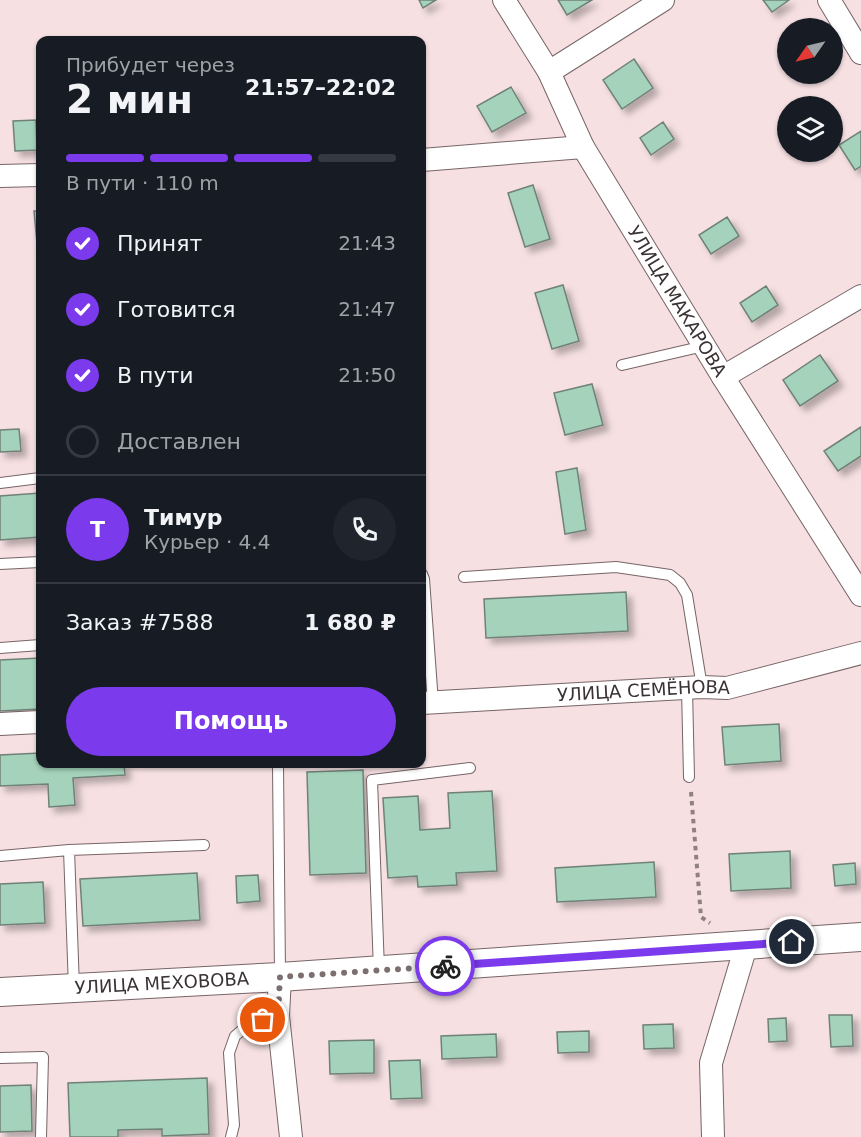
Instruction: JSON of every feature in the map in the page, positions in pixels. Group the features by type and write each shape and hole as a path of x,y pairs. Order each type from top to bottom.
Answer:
{"street":[{"name":"УЛИЦА МАКАРОВА","path":"504,0 549,72 583,147 723,377 861,595"},
{"path":"549,72 663,0"},
{"path":"829,0 861,53"},
{"path":"426,160 583,147"},
{"path":"0,176 36,175"},
{"path":"723,377 861,296"},
{"name":"УЛИЦА СЕМЁНОВА","path":"427,703 727,688 861,653"},
{"path":"0,724 36,722"},
{"name":"УЛИЦА МЕХОВОВА","path":"0,992 280,977 861,937"},
{"path":"713,1137 711,1063 746,946"},
{"path":"280,977 278,1016 291,1137"}],"lane":[{"path":"622,365 704,346"},
{"path":"0,483 36,478"},
{"path":"0,564 36,562"},
{"path":"464,577 616,567 670,575 680,583 687,595 694,688 690,777"},
{"path":"0,648 36,645"},
{"path":"426,662 427,703"},
{"path":"278,768 280,977"},
{"path":"379,970 372,780 470,768"},
{"path":"0,856 69,850 204,845"},
{"path":"69,850 74,989"},
{"path":"231,1137 234,1125 230,1053 235,1036 249,1024 278,1016"},
{"path":"0,1058 43,1057 41,1137"}],"path":[{"path":"690,777 701,917 746,946"}],"building":[{"path":"419,0 436,0 423,8"},
{"path":"558,0 592,0 567,15"},
{"path":"763,0 789,0 772,12"},
{"path":"634,59 653,88 622,109 603,80"},
{"path":"511,87 526,113 492,132 477,106"},
{"path":"36,120 36,150 15,151 13,121"},
{"path":"663,122 674,139 651,155 640,138"},
{"path":"861,131 861,166 855,170 843,151 843,142"},
{"path":"533,185 550,239 525,247 508,193"},
{"path":"727,217 739,236 711,254 699,235"},
{"path":"563,285 579,341 552,349 535,293"},
{"path":"766,286 778,305 752,322 740,303"},
{"path":"820,355 838,381 800,406 783,380"},
{"path":"592,384 603,425 565,435 554,393"},
{"path":"861,427 861,456 838,471 824,451"},
{"path":"19,429 21,451 0,452 0,430"},
{"path":"577,468 586,530 565,534 556,472"},
{"path":"36,493 36,537 0,540 0,496"},
{"path":"626,592 628,631 486,638 484,599"},
{"path":"36,658 36,709 0,711 0,660"},
{"path":"779,724 781,761 725,765 722,727"},
{"path":"36,753 36,768 124,768 125,775 73,778 75,805 49,807 48,784 0,786 0,755"},
{"path":"363,770 366,873 310,875 307,772"},
{"path":"492,791 497,871 456,873 457,885 418,887 417,876 388,878 383,798 418,796 420,830 450,828 448,793"},
{"path":"790,851 791,888 731,891 729,854"},
{"path":"654,862 656,897 557,902 555,868"},
{"path":"855,863 856,884 835,886 833,865"},
{"path":"197,873 200,920 83,926 80,879"},
{"path":"258,875 260,901 237,903 236,876"},
{"path":"43,882 45,923 0,925 0,884"},
{"path":"829,1015 852,1015 853,1046 831,1047"},
{"path":"786,1018 787,1041 769,1042 768,1019"},
{"path":"673,1024 674,1048 644,1049 643,1025"},
{"path":"589,1031 589,1052 558,1053 557,1032"},
{"path":"496,1034 497,1057 442,1059 441,1036"},
{"path":"374,1040 374,1073 330,1074 329,1041"},
{"path":"420,1060 422,1098 391,1099 389,1061"},
{"path":"207,1078 209,1134 162,1136 162,1129 118,1130 118,1137 70,1137 68,1083"},
{"path":"31,1085 32,1131 0,1132 0,1086"}],"way so far":[{"path":"263,1020 278,1016 280,977 445,966"}],"route":[{"path":"445,966 792,942"}]}
